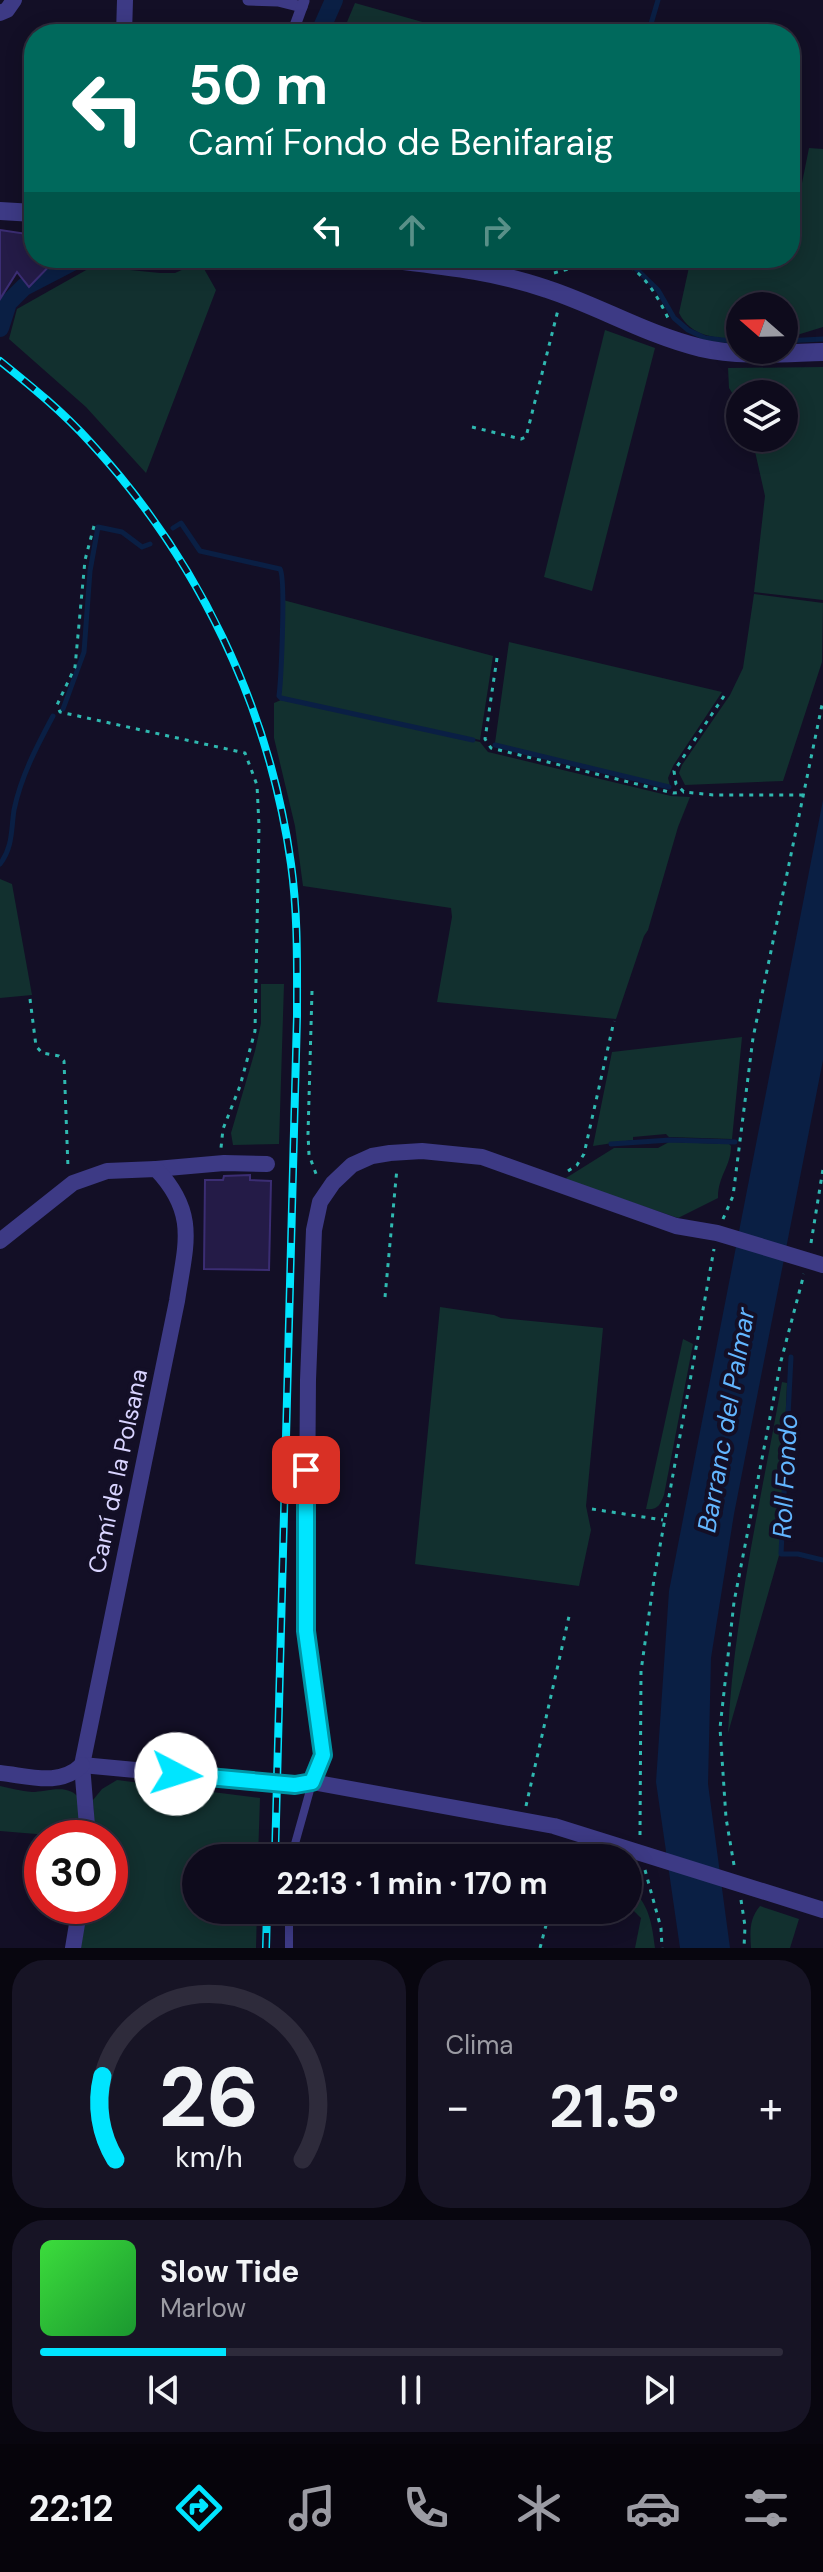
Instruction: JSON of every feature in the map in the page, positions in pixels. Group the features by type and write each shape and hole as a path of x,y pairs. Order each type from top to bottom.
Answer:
{"street":[{"path":"124,24 125,0"},
{"path":"248,0 304,3 296,24"},
{"path":"0,211 24,212"},
{"path":"449,268 484,273 564,295 676,341 727,352 823,352"},
{"path":"312,1782 323,1755 306,1631 308,1380 314,1230 320,1202 352,1165 372,1156 398,1153 444,1152 482,1157 676,1226 717,1233 816,1262"},
{"path":"0,1241 73,1183 107,1171 224,1163 267,1164"},
{"name":"Camí de la Polsana","path":"87,1820 82,1765 177,1301 188,1227 173,1187 156,1169"},
{"path":"0,1773 54,1779 71,1776 82,1765 295,1785 312,1782 554,1826 611,1844"},
{"path":"642,1854 823,1910"},
{"path":"73,1948 77,1924"}],"lane":[{"path":"295,1844 312,1782"},
{"path":"289,1924 289,1948"}],"path":[{"path":"550,273 570,268"},
{"path":"632,268 656,292 676,341"},
{"path":"472,427 521,439 526,437 553,323 564,295"},
{"path":"94,526 85,560 75,667 57,705 60,712 245,753 257,785 255,1031 240,1086 223,1129 221,1149 224,1163"},
{"path":"497,658 485,739 491,748 673,793 802,795"},
{"path":"684,792 676,784 674,771 724,696"},
{"path":"640,1844 641,1671 664,1520 717,1233 733,1196 753,1038 823,700"},
{"path":"312,991 309,1155 312,1170 328,1191"},
{"path":"30,999 36,1046 42,1053 59,1056 64,1061 66,1158 73,1183"},
{"path":"551,1181 577,1165 584,1154 614,1021"},
{"path":"385,1297 398,1153"},
{"path":"744,1948 745,1926 726,1818 720,1728 734,1602 781,1361 816,1262 823,1169"},
{"path":"592,1509 664,1520"},
{"path":"523,1821 570,1612"},
{"path":"642,1860 661,1928 662,1948"},
{"path":"540,1948 546,1924"}],"green space":[{"path":"355,3 430,24 346,24"},
{"path":"809,148 823,149 823,327 798,335 798,292 726,292 726,338 697,332 679,313 689,268 800,268 800,193"},
{"path":"186,268 204,268 216,290 146,473 86,407 9,339 17,309 88,269 175,273"},
{"path":"605,330 655,348 592,591 544,577"},
{"path":"823,367 823,600 754,592 765,496 755,452 798,452 798,380 729,380 728,368"},
{"path":"754,594 823,603 822,662 783,781 685,785 679,773 682,765 730,695 743,668"},
{"path":"283,600 493,656 480,740 282,697"},
{"path":"509,642 722,692 673,766 668,778 670,786 495,743"},
{"path":"281,700 480,742 488,752 671,796 690,797 616,1019 437,1002 451,908 303,886 295,826 274,738 274,703"},
{"path":"0,879 12,884 32,995 0,998"},
{"path":"261,984 284,984 279,1144 233,1145 231,1133 261,1023"},
{"path":"742,1037 732,1139 669,1137 666,1134 593,1146 612,1052"},
{"path":"669,1142 731,1146 718,1198 678,1218 566,1178 614,1148 658,1148"},
{"path":"440,1307 501,1318 603,1328 586,1506 591,1530 579,1586 415,1564"},
{"path":"683,1339 693,1344 664,1495 658,1506 646,1509"},
{"path":"782,1382 787,1383 780,1552 728,1733 742,1601"},
{"path":"117,1780 260,1798 258,1844 182,1844 182,1924 257,1924 256,1948 79,1948 83,1924 128,1924 128,1820 94,1820 93,1800 102,1789"},
{"path":"0,1786 32,1792 70,1791 82,1804 84,1820 24,1820 24,1833 0,1831"},
{"path":"642,1901 651,1922 655,1948 635,1948 642,1924"},
{"path":"760,1906 799,1919 790,1948 751,1948 752,1921"}],"water":[{"name":"Barranc del Palmar","path":"823,800 823,1060 734,1514 711,1658 708,1784 730,1948 680,1948 656,1782 669,1591"}],"building":[{"path":"0,230 24,234 24,268 47,268 29,287 17,272 0,299"},
{"path":"250,1175 250,1180 271,1181 269,1270 204,1269 205,1180"}],"waterway":[{"path":"323,24 334,0"},
{"path":"651,24 658,0"},
{"path":"0,328 8,303 24,287 61,268"},
{"path":"635,268 658,290 674,318 688,330 705,338 726,340"},
{"path":"798,340 823,339"},
{"path":"173,528 181,523 200,551 280,569 283,609 281,698 473,740"},
{"path":"63,709 84,652 90,571 98,527 122,532 142,547 150,544"},
{"path":"0,864 9,845 21,785 53,716"},
{"path":"495,745 669,787"},
{"name":"Roll Fondo","path":"611,1144 670,1140 735,1142"},
{"name":"Roll Fondo","path":"791,1357 781,1554 798,1554 823,1560"}],"railway":[{"path":"0,361 80,431 129,487 195,585 223,638 266,748 291,864 297,940 297,1016 275,1844"},
{"path":"266,1948 267,1924"}],"route":[{"path":"176,1774 295,1785 312,1782 323,1755 306,1631 306,1470"}]}
